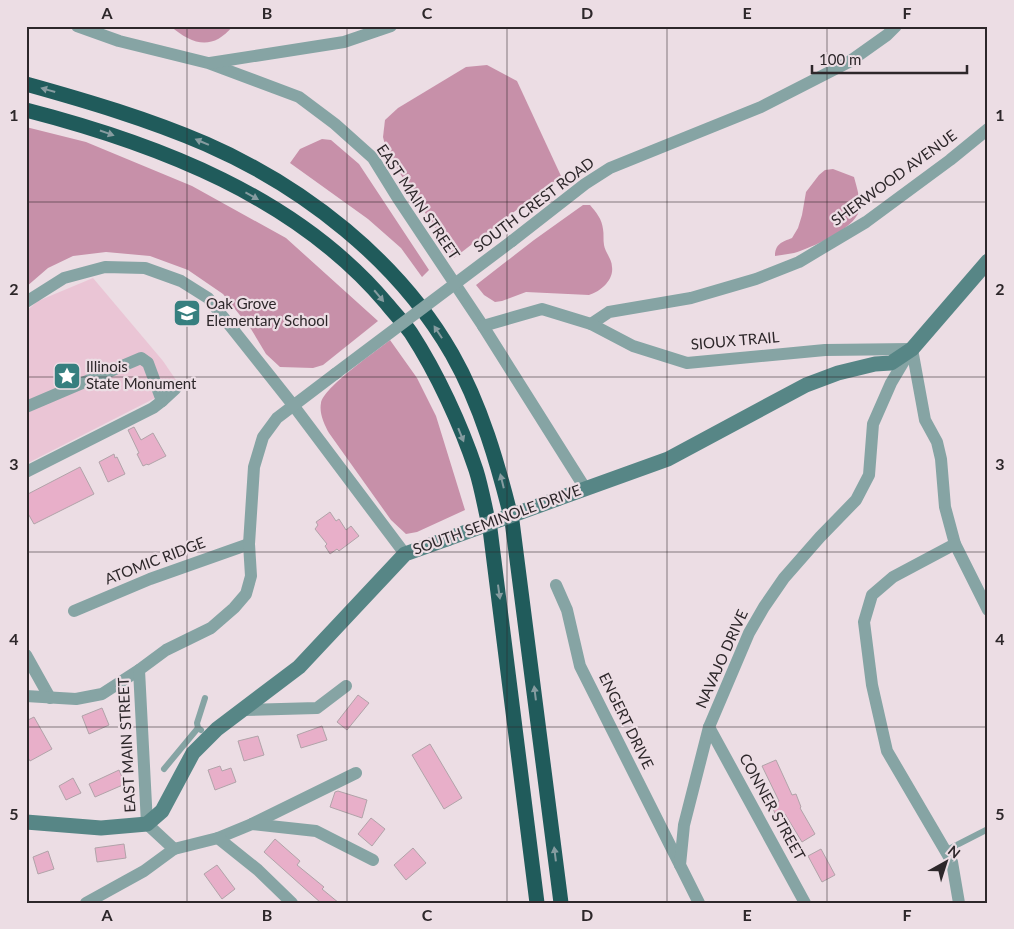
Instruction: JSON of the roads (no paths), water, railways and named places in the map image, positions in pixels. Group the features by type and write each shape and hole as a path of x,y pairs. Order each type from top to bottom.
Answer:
{"highway":[{"path":"26,84 93,103 170,129 207,144 246,164 302,197 334,220 380,261 426,314 452,354 472,394 499,469 512,521 561,903"},
{"path":"26,110 83,125 144,146 209,173 259,200 301,228 366,279 410,333 446,397 476,470 490,528 537,903"}],"street":[{"name":"EAST MAIN STREET","path":"77,26 119,41 208,63 299,98 334,124 372,158 483,326 585,488"},
{"path":"208,63 344,42 390,26"},
{"name":"SOUTH CREST ROAD","path":"293,405 577,190 610,168 761,107 849,62 887,35 896,26"},
{"name":"SHERWOOD AVENUE","path":"590,324 609,312 691,298 756,279 799,262 866,222 950,160 988,128"},
{"name":"SOUTH SEMINOLE DRIVE","path":"147,824 162,811 205,732 244,710 299,667 405,554 668,459 806,385 838,373 875,364 892,363 912,349 988,261"},
{"path":"26,302 64,278 105,267 145,268 181,280 208,298 293,405 405,554"},
{"name":"SIOUX TRAIL","path":"483,326 542,309 590,324 633,346 687,363 825,350 912,349"},
{"path":"912,349 925,420 937,442 941,458 946,507 955,544 988,610"},
{"name":"NAVAJO DRIVE","path":"680,865 684,826 709,727 749,633 784,578 856,500 869,475 873,424 891,383 912,349"},
{"path":"26,407 142,358 148,363 162,401"},
{"path":"26,472 153,408 175,389"},
{"name":"EAST MAIN STREET","path":"147,824 139,670 166,650 211,628 234,608 246,594 251,576 249,544 254,467 263,437 277,418 293,405"},
{"name":"ATOMIC RIDGE","path":"74,611 150,579 249,544"},
{"path":"955,544 893,577 872,595 864,622 872,685 887,751 952,862 959,903"},
{"name":"ENGERT DRIVE","path":"556,585 567,610 580,666 680,865"},
{"path":"26,654 50,698"},
{"path":"26,696 76,699 102,694 139,670"},
{"path":"244,710 317,708 346,686"},
{"name":"CONNER STREET","path":"709,727 805,903"},
{"path":"90,902 144,871 174,849 218,838 252,824 356,773"},
{"path":"26,822 101,828 147,824 174,849"},
{"path":"252,824 316,831 373,860"},
{"path":"218,838 258,870 292,903"},
{"path":"680,865 699,903"}],"lane":[{"path":"164,769 205,732 197,723 205,698"},
{"path":"945,851 988,829"}],"place":[{"name":"Oak Grove Elementary School","path":"187,313"},
{"name":"Illinois State Monument","path":"67,376"}]}
